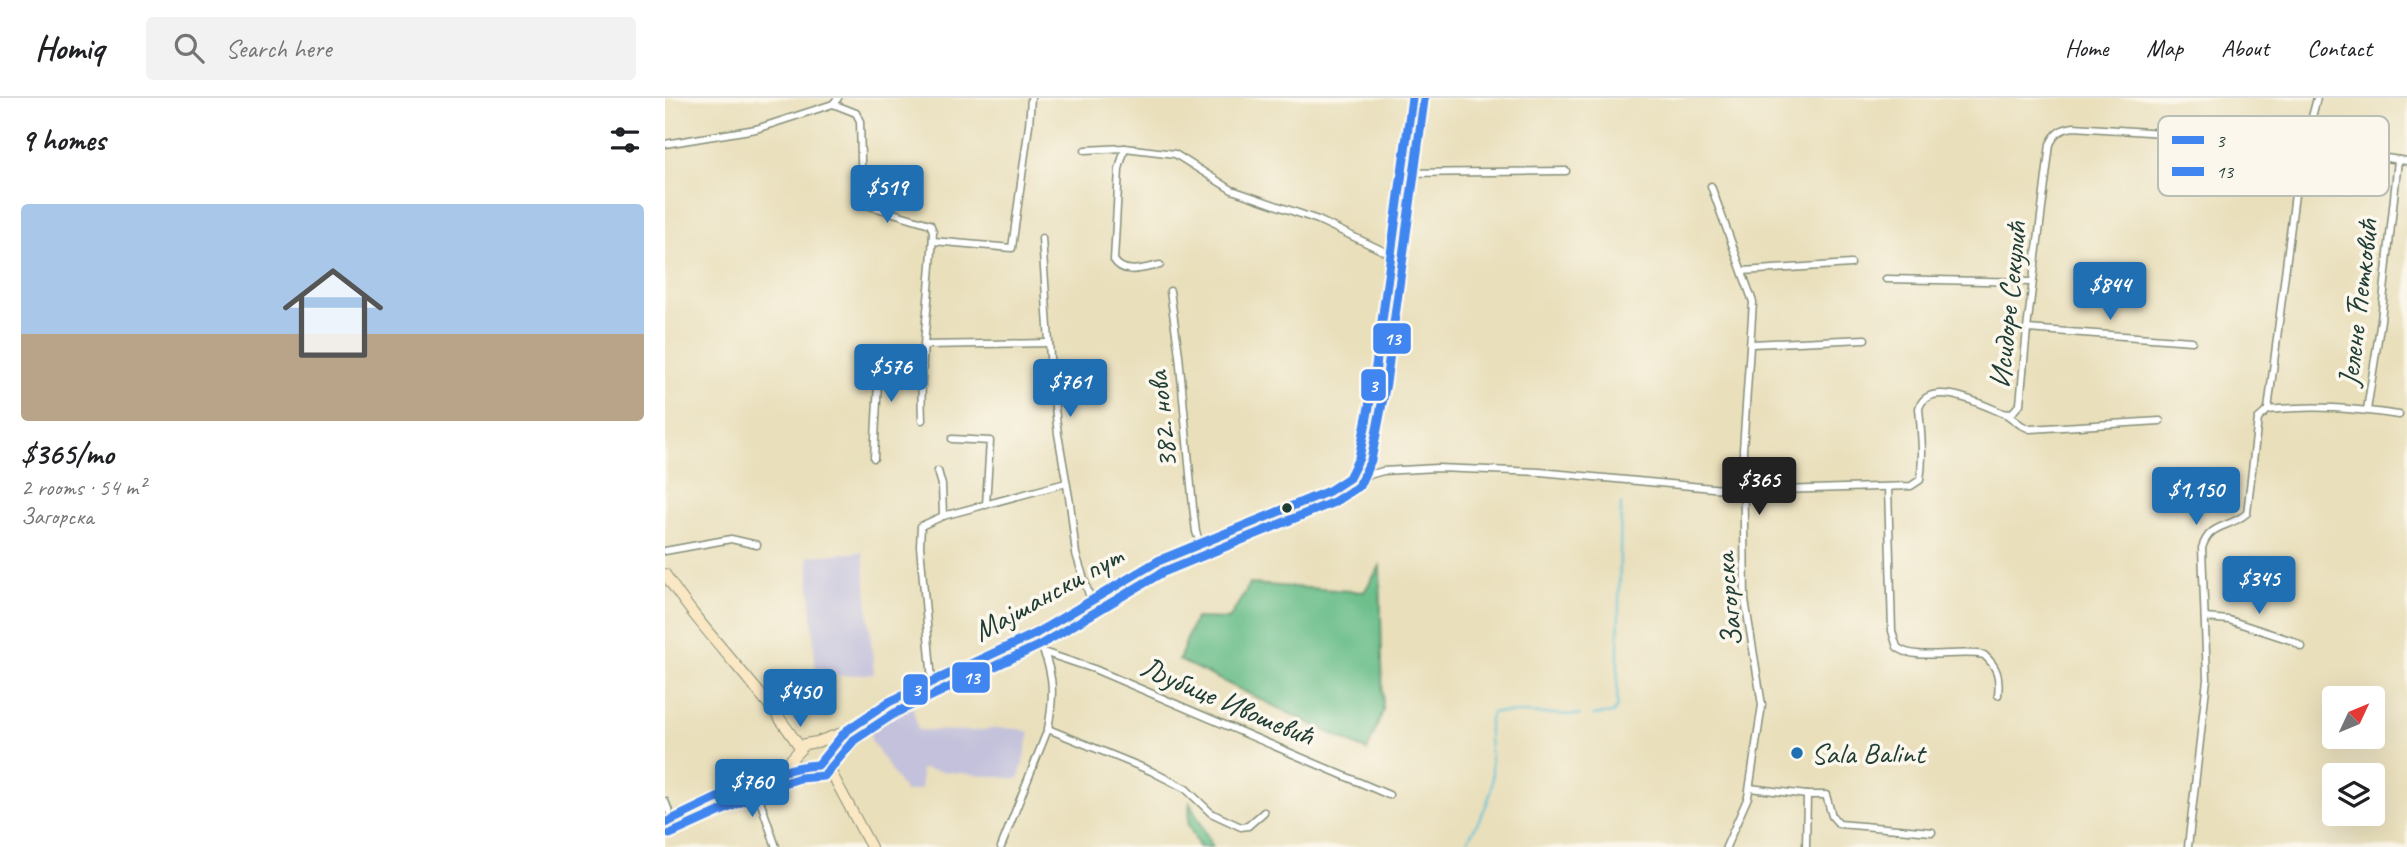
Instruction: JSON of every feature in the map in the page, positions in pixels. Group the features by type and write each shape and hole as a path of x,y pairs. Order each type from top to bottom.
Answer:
{"street":[{"path":"933,241 1012,248 1031,98"},
{"path":"1343,483 1353,472 1359,458 1374,380 1412,98"},
{"path":"2312,116 2317,98"},
{"path":"665,144 756,130 835,101 856,113 860,121 862,198 870,206 930,225 933,241 921,393 922,420"},
{"name":"Исидоре Секулић","path":"1343,483 1383,471 1437,468 1540,472 1745,491 1912,486 1920,480 1923,457 1919,408 1926,397 1940,394 1960,397 2005,414 2012,413 2020,404 2050,144 2056,133 2074,127 2158,133"},
{"path":"1085,150 1125,148 1175,154 1238,193 1318,220 1392,255"},
{"path":"1125,148 1119,169 1114,260 1127,270 1160,265"},
{"name":"Исидоре Секулић","path":"2389,159 2407,161"},
{"name":"Јелене Ћетковић","path":"2367,410 2381,320 2398,160"},
{"path":"1403,173 1566,171"},
{"name":"Загорска","path":"1711,186 1753,302 1743,450 1745,600 1762,705 1750,788 1726,847"},
{"path":"2189,847 2207,680 2202,548 2208,533 2217,527 2238,521 2247,513 2258,419 2268,411 2295,196"},
{"path":"1042,238 1054,400 1076,554 1091,601"},
{"path":"1743,271 1851,264"},
{"path":"1886,279 2032,282"},
{"name":"382. нова","path":"1170,291 1196,532 1201,545"},
{"path":"2027,330 2192,341"},
{"path":"1751,344 1865,340"},
{"path":"925,345 1049,343"},
{"path":"874,458 879,363 923,368"},
{"name":"Јелене Ћетковић","path":"2268,411 2306,406 2399,415"},
{"path":"2005,414 2030,429 2160,421"},
{"path":"952,439 991,441 986,505"},
{"path":"938,471 942,485 943,516"},
{"path":"932,681 920,546 921,526 943,516 1066,483"},
{"name":"Мајшански пут","path":"824,758 846,732 889,702 1035,634 1158,561 1343,483"},
{"path":"1888,487 1892,631 1897,647 1908,654 1965,652 1984,655 1998,671 2000,681 1997,695"},
{"path":"665,551 731,539 757,545"},
{"path":"665,574 698,621 782,720 801,750 801,759 839,787"},
{"path":"2205,618 2229,620 2293,641 2302,647"},
{"path":"1001,847 1048,729 1053,683 1046,653 1035,634"},
{"name":"Љубице Ивошевић","path":"1046,653 1107,674 1389,795"},
{"path":"782,720 824,750 824,758 871,847"},
{"path":"1048,729 1151,771 1186,789 1211,813 1241,827 1248,827 1264,812"},
{"name":"Мајшански пут","path":"815,742 846,732"},
{"path":"777,773 805,744 815,742"},
{"path":"665,802 668,821 777,773 818,765 824,758"},
{"path":"754,783 776,847"},
{"path":"1750,788 1826,795 1832,816 1839,824 1932,832"},
{"path":"1806,847 1807,795"}],"shaded area":[{"path":"863,552 874,674 816,677 808,556"},
{"path":"911,699 918,730 973,731 1000,728 1030,732 1019,779 921,769 921,789 905,792 871,740 870,722"}],"green space":[{"path":"1380,566 1383,711 1367,751 1179,660 1195,618 1229,619 1250,584 1364,592"},
{"path":"1190,803 1213,847 1199,847 1188,824"}],"waterway":[{"path":"1593,715 1613,713 1617,707 1621,504"},
{"path":"1464,847 1491,790 1489,729 1492,712 1580,715"}],"transit line":[{"name":"3","path":"665,823 761,779 800,767 818,765 846,731 889,702 1035,634 1158,561 1329,491 1349,478 1359,458 1374,381 1412,98"},
{"name":"13","path":"670,834 781,784 800,778 824,776 854,740 895,713 1040,645 1163,572 1334,502 1359,486 1371,460 1386,383 1424,100"}],"place":[{"name":"Sala Balint","path":"1797,753"}]}
